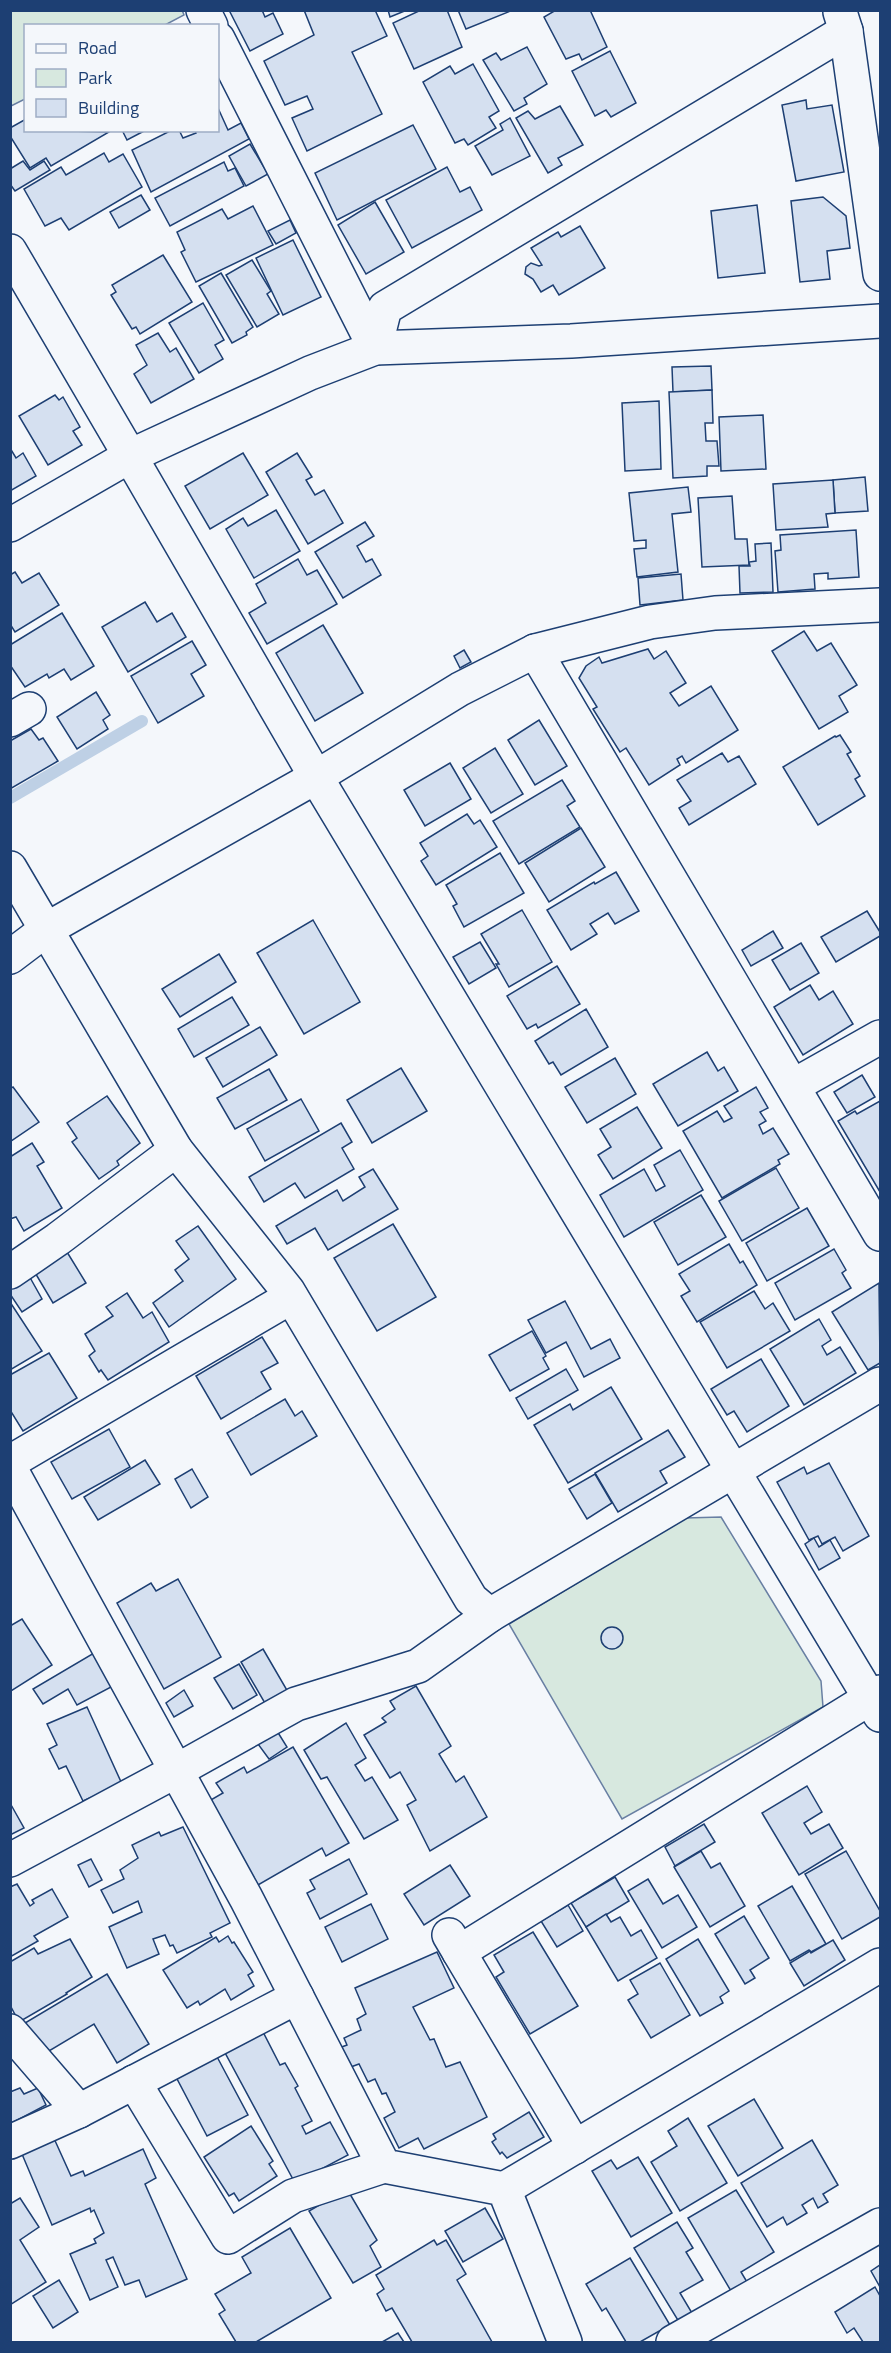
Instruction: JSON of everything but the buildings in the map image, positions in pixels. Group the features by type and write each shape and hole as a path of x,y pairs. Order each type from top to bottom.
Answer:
{"street":[{"path":"203,10 210,24"},
{"path":"375,348 385,308 843,21 880,274"},
{"path":"219,41 375,348"},
{"path":"10,250 316,777 734,1471 877,1702 454,1943 575,2147"},
{"path":"10,525 130,456 310,373 375,348 571,341 880,321"},
{"path":"10,957 47,929 316,777 460,689 535,651 650,621 715,613 880,605"},
{"path":"535,651 880,1234"},
{"path":"10,868 176,1150 291,1297 471,1599 490,1615"},
{"path":"793,1086 880,1037"},
{"path":"10,1272 58,1239 176,1150"},
{"path":"10,1462 291,1297"},
{"path":"10,1860 176,1772 296,1704 418,1666 490,1615 880,1384"},
{"path":"10,1468 246,1898 384,2166"},
{"path":"134,2082 228,2237 293,2196 384,2166 504,2188 880,1965"},
{"path":"10,2142 79,2110 297,1997"},
{"path":"10,2031 79,2110"},
{"path":"504,2188 565,2343"},
{"path":"673,2343 880,2225"}],"green space":[{"path":"11,10 182,10 184,15 167,24 24,24 24,100 11,106"},
{"path":"721,1517 821,1681 823,1707 622,1819 509,1624 685,1518"}],"waterway":[{"path":"10,798 142,721"}]}
